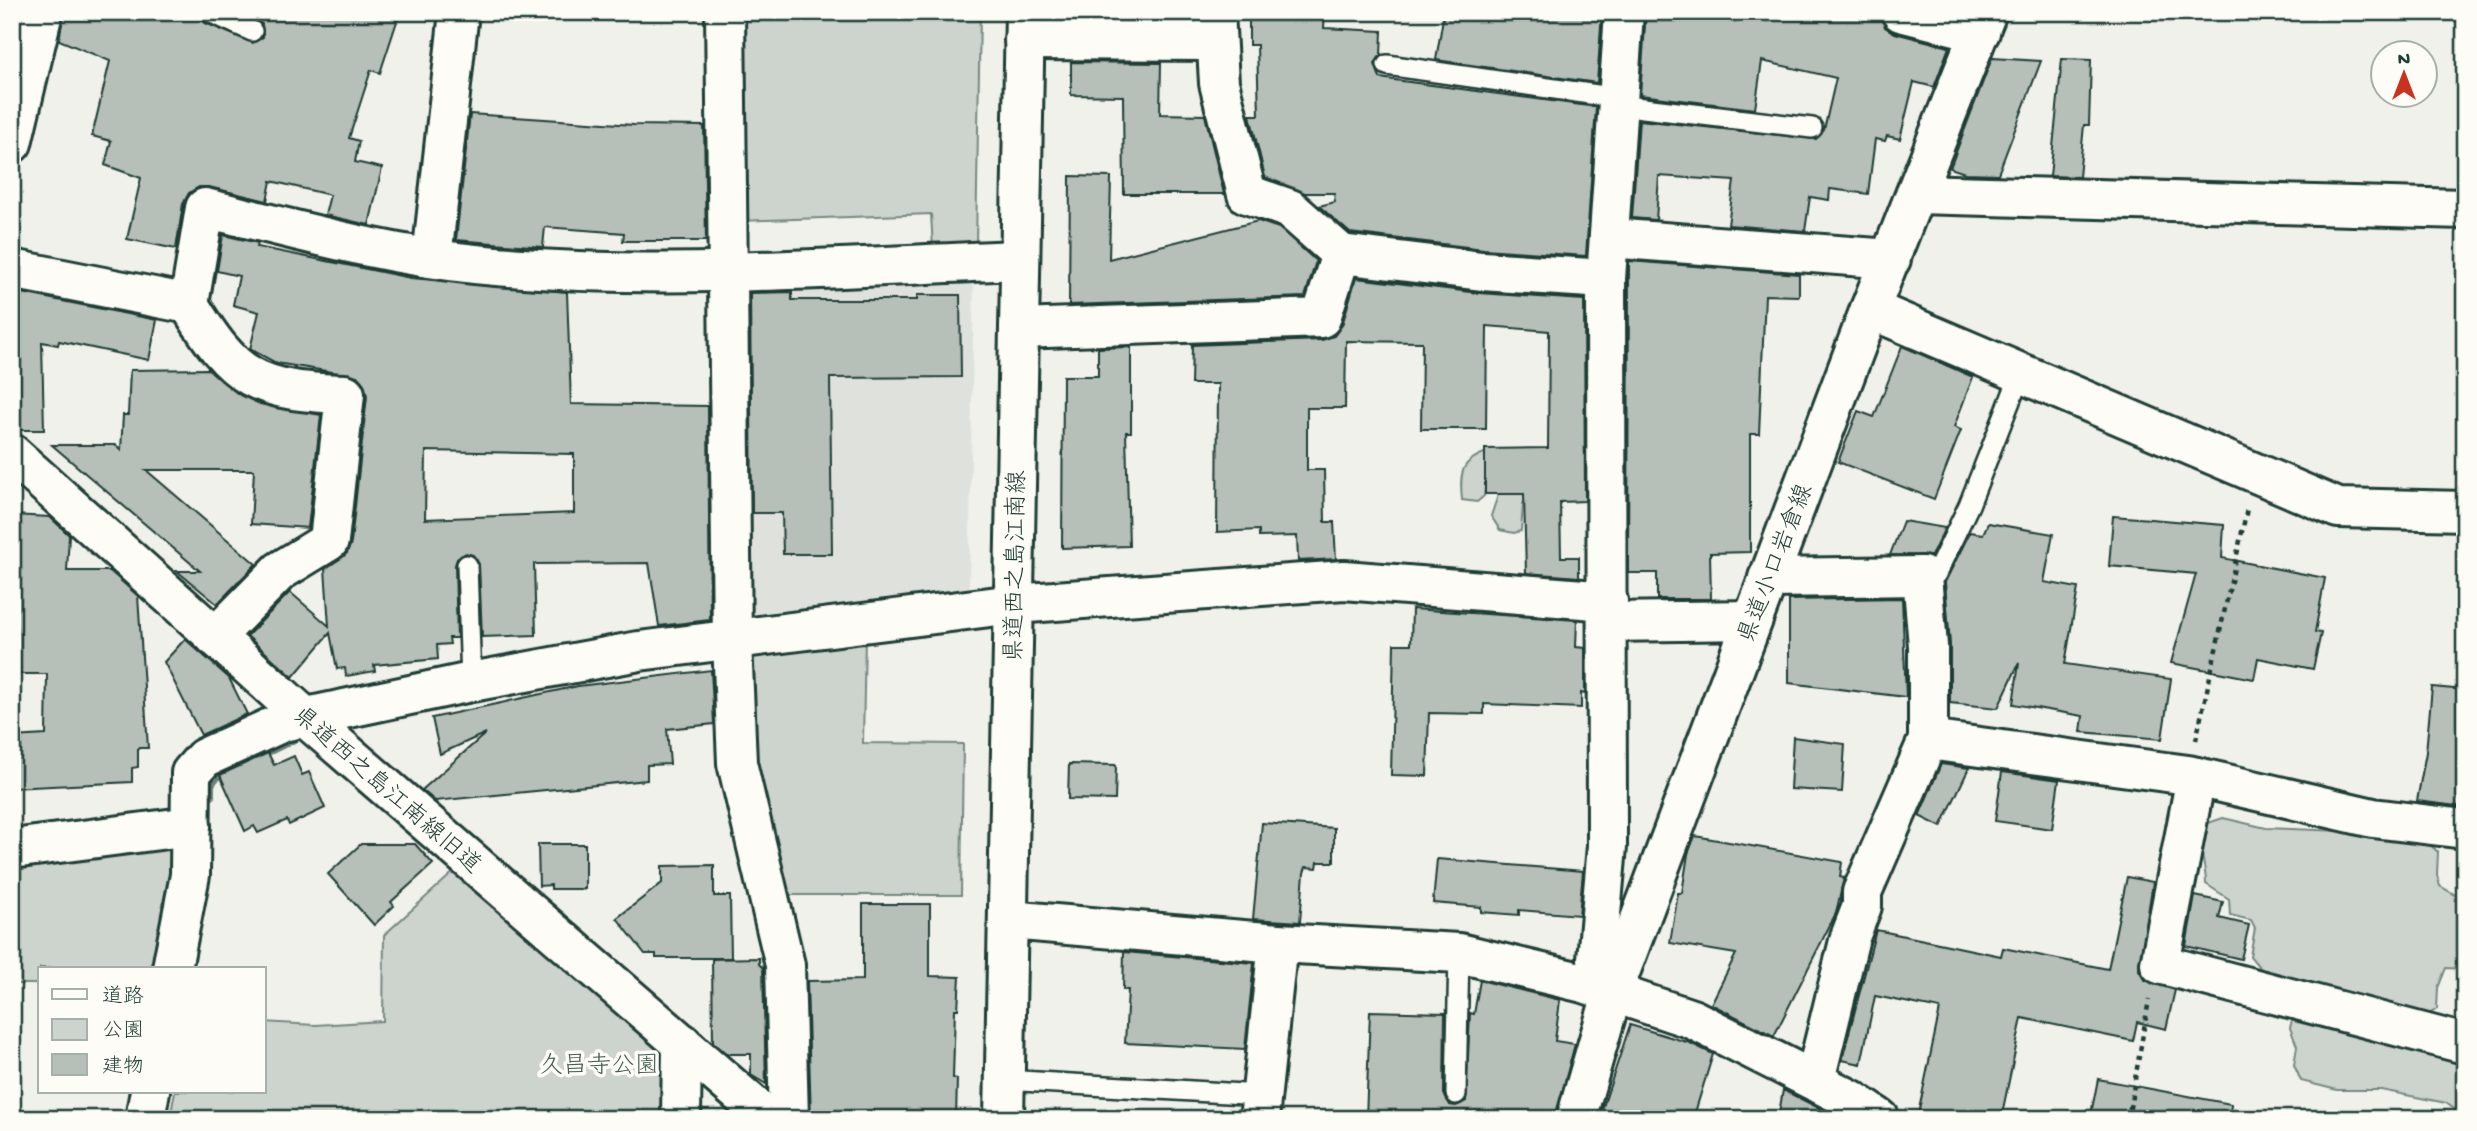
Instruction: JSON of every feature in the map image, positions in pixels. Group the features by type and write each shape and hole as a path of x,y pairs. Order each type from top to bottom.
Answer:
{"street":[{"path":"12,143 43,12"},
{"path":"432,258 459,12"},
{"path":"724,12 732,640 737,763 785,965 789,1119"},
{"path":"1613,991 1597,959 1607,846 1606,279 1624,12"},
{"path":"1901,12 1983,22"},
{"name":"県道小口岩倉線","path":"1576,1119 1613,991 1870,309 1983,22"},
{"path":"1025,26 1215,27 1219,82 1247,194 1290,209 1341,254 1482,271 1606,279"},
{"name":"県道西之島江南線","path":"1004,1119 1025,26"},
{"path":"1916,194 2465,209"},
{"path":"215,636 280,571 329,541 345,394 293,392 244,374 207,334 189,304 205,208 369,247 474,264 621,272 727,271 1020,260"},
{"path":"1609,238 1891,259"},
{"path":"1019,329 1321,318 1341,254"},
{"path":"12,269 189,304"},
{"path":"1870,309 2338,508 2465,511"},
{"name":"県道西之島江南線旧道","path":"12,454 306,718 769,1119"},
{"path":"1768,578 1922,576 1928,646 1928,740 1862,892 1862,905 1850,937 1815,1080"},
{"path":"173,967 190,875 191,773 204,758 283,722 471,682 639,651 1014,604 1344,580 1608,611 1752,620"},
{"path":"1928,740 2192,776 2373,818 2465,829"},
{"path":"2192,776 2160,964 2465,1044"},
{"path":"12,849 191,826"},
{"path":"1008,920 1278,943 1459,953 1613,991 1692,1019 1815,1080 1880,1119"},
{"path":"1260,1107 1278,943"},
{"path":"681,1119 682,1043"},
{"path":"145,1119 150,1092"}],"lane":[{"path":"210,12 252,31"},
{"path":"1387,65 1812,128"},
{"path":"1922,576 1936,574 1969,505 2021,373"},
{"path":"467,565 471,682"},
{"path":"1456,1094 1459,953"},
{"path":"1005,1080 1260,1107"}],"path":[{"path":"2192,776 2255,473"},
{"path":"2128,1119 2154,971 2160,964"}],"shaded area":[{"path":"974,270 969,594 743,624 739,287"}],"green space":[{"path":"737,12 980,12 976,246 933,248 931,214 740,221"},
{"path":"1492,450 1520,450 1526,499 1523,504 1521,531 1514,533 1500,530 1491,516 1498,495 1498,480 1486,477 1484,496 1477,502 1462,500 1461,481 1465,467 1474,458"},
{"path":"865,636 863,743 963,744 961,895 775,895 745,760 743,651"},
{"path":"2223,818 2266,828 2342,831 2429,844 2438,852 2437,875 2440,886 2459,897 2465,920 2465,969 2446,968 2438,988 2437,1009 2423,1018 2280,981 2259,967 2250,956 2255,928 2251,920 2230,915 2229,899 2206,884 2201,847 2204,832 2208,823"},
{"path":"172,839 182,850 161,967 38,967 38,984 12,984 12,859"},
{"name":"久昌寺公園","path":"458,868 668,1051 668,1119 170,1119 175,1092 266,1092 266,1022 315,1025 383,1021 384,935"},
{"path":"2295,1008 2465,1055 2465,1117 2446,1103 2381,1090 2337,1090 2301,1081 2294,1065 2297,1046 2290,1028"}],"building":[{"path":"64,12 198,12 205,23 253,43 263,37 262,24 240,12 400,12 380,73 371,70 349,138 359,141 355,162 382,168 369,225 325,215 330,195 271,181 267,201 209,187 199,187 189,193 183,204 176,249 127,239 141,178 105,165 111,141 92,136 110,61 59,40"},
{"path":"1249,12 1325,12 1324,28 1382,31 1381,55 1375,64 1380,78 1596,107 1586,256 1484,249 1350,233 1319,206 1335,202 1334,193 1305,193 1265,177 1250,115 1259,115 1257,45 1249,45"},
{"path":"1444,12 1602,12 1597,83 1436,60"},
{"path":"1646,12 1880,12 1885,27 1895,33 1949,47 1934,87 1914,82 1900,139 1887,136 1885,141 1875,139 1868,194 1830,189 1829,200 1810,197 1805,231 1728,225 1734,181 1659,176 1656,220 1632,218 1639,120 1816,139 1824,130 1836,78 1762,61 1755,109 1640,95"},
{"path":"1992,58 2041,61 1998,174 1965,173 1950,168"},
{"path":"2062,59 2091,60 2089,125 2084,125 2079,177 2050,176"},
{"path":"1071,62 1161,63 1160,114 1205,115 1224,194 1124,194 1123,96 1071,95"},
{"path":"470,114 634,125 704,126 706,241 623,241 624,233 545,227 543,247 456,240"},
{"path":"1070,176 1111,177 1109,259 1258,221 1279,228 1316,261 1305,297 1069,305"},
{"path":"223,235 258,243 257,247 411,278 567,292 571,404 708,406 710,620 659,626 649,563 534,564 536,635 482,637 479,564 473,555 466,553 457,559 455,565 457,638 449,638 450,644 437,645 438,659 374,665 375,671 346,676 345,668 337,669 330,633 293,677 247,636 290,592 329,626 325,569 347,553 351,543 367,396 364,384 357,376 276,363 250,349 259,312 233,305 239,276 217,271","holes":["426,451 574,454 574,513 425,519"]},
{"path":"1629,261 1799,274 1799,296 1765,295 1759,434 1750,434 1750,552 1710,553 1711,599 1657,599 1657,573 1628,573"},
{"path":"1356,278 1479,293 1584,300 1585,501 1560,502 1561,557 1579,557 1579,577 1526,573 1524,494 1485,494 1485,449 1548,448 1549,331 1487,326 1486,429 1421,429 1422,342 1346,341 1345,408 1307,408 1307,470 1324,470 1325,522 1334,522 1336,559 1298,561 1297,536 1259,537 1259,530 1217,532 1218,384 1191,384 1192,345 1322,340 1334,336 1342,325"},
{"path":"792,292 792,300 917,300 917,295 960,295 961,377 830,378 832,554 783,554 782,513 752,513 750,293"},
{"path":"22,293 157,320 149,360 59,341 58,345 42,342 44,430 17,430 12,339"},
{"path":"1902,346 1973,377 1954,427 1961,430 1934,499 1838,462 1858,411 1874,417"},
{"path":"1131,347 1131,432 1126,432 1129,546 1062,548 1063,376 1098,376 1098,348"},
{"path":"208,369 238,394 260,404 321,415 308,528 251,524 254,470 146,470 256,564 217,604 177,571 200,571 52,445 116,445 121,450 123,415 128,415 130,370"},
{"path":"12,515 50,517 69,535 67,571 110,571 138,596 148,748 138,748 138,767 132,768 132,782 12,788 12,737 46,735 47,674 12,674"},
{"path":"2113,516 2224,525 2222,558 2325,578 2315,632 2321,633 2313,669 2258,658 2254,679 2171,663 2196,574 2109,566"},
{"path":"1903,521 1945,528 1931,556 1890,555"},
{"path":"1988,523 2053,534 2044,582 2078,588 2065,664 2171,679 2162,739 2081,732 2083,716 2013,704 2019,663 1998,708 1950,703 1950,644 1945,582 1970,532 1983,534"},
{"path":"1902,598 1906,697 1789,683 1789,600"},
{"path":"1412,609 1577,620 1576,647 1585,648 1585,694 1581,693 1581,708 1484,704 1484,714 1429,713 1427,776 1391,775 1394,644 1411,644"},
{"path":"185,639 229,678 247,714 201,735 164,662"},
{"path":"711,670 714,724 667,729 670,764 647,765 647,780 435,801 422,790 486,733 440,754 432,718 578,686"},
{"path":"2432,687 2465,690 2465,807 2417,801 2426,752"},
{"path":"1793,737 1845,744 1842,792 1790,789"},
{"path":"268,753 274,765 294,756 302,775 309,772 325,808 289,825 287,820 258,833 254,826 245,831 220,775"},
{"path":"1069,764 1116,765 1115,800 1068,799"},
{"path":"1941,764 1969,768 1941,827 1919,816"},
{"path":"2002,772 2059,780 2052,829 1995,821"},
{"path":"1262,823 1334,828 1334,862 1318,862 1317,868 1306,867 1300,922 1253,919"},
{"path":"1695,836 1842,862 1840,877 1844,878 1836,913 1774,1036 1711,1004 1736,954 1670,943 1678,893 1682,893 1688,854"},
{"path":"361,844 415,844 433,864 391,902 394,906 374,925 328,874"},
{"path":"538,844 585,844 585,889 551,889 551,885 539,886"},
{"path":"1437,859 1583,871 1579,915 1519,910 1519,915 1481,912 1481,907 1433,903"},
{"path":"714,865 714,896 730,896 731,958 656,958 656,954 645,954 617,918 662,883 662,866"},
{"path":"2127,877 2153,882 2139,970 2145,980 2175,990 2166,1029 2137,1022 2133,1041 2022,1018 2001,1119 1917,1119 1940,1009 1875,996 1861,1064 1842,1060 1876,930 2001,956 2003,948 2108,969"},
{"path":"2195,896 2223,902 2219,918 2249,925 2241,959 2186,946"},
{"path":"863,904 930,904 930,976 960,977 958,1009 955,1009 953,1078 957,1079 956,1119 811,1119 807,981 863,980"},
{"path":"1124,952 1254,963 1245,1049 1125,1043 1128,990 1123,990"},
{"path":"759,958 759,964 763,968 766,1084 751,1075 751,1054 727,1054 713,1042 712,959"},
{"path":"1480,980 1560,1000 1555,1041 1575,1044 1555,1119 1366,1119 1370,1011 1445,1013 1444,1094 1450,1105 1456,1106 1466,1101 1470,1013 1474,1014"},
{"path":"1630,1025 1690,1043 1713,1054 1693,1119 1599,1119"},
{"path":"2098,1079 2231,1104 2230,1119 2090,1119"},
{"path":"1783,1090 1841,1119 1778,1119"}],"waterway":[{"path":"210,796 210,784 215,777 298,736"}]}
